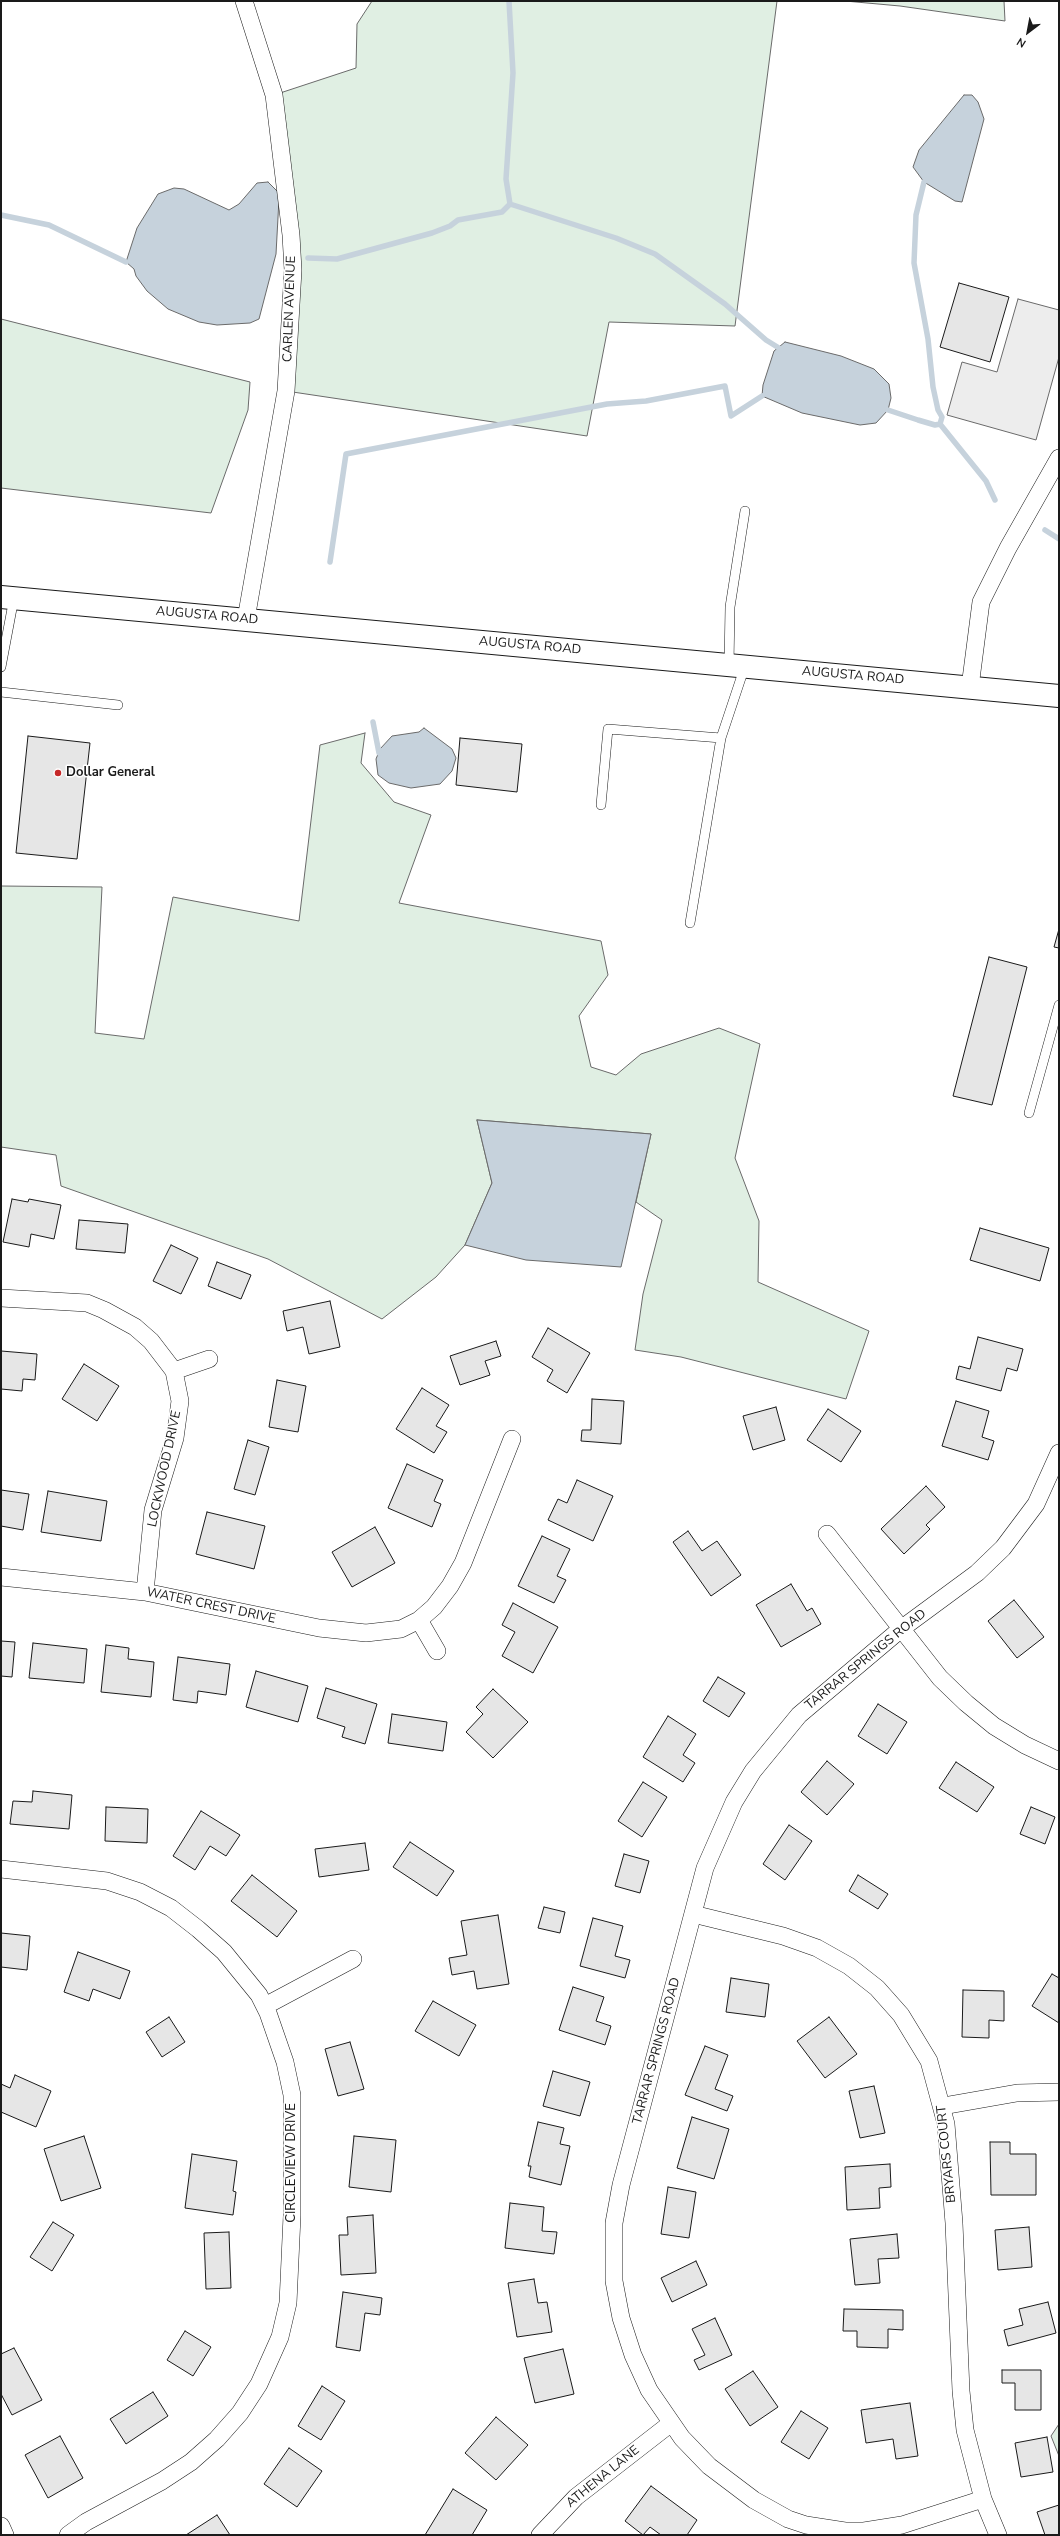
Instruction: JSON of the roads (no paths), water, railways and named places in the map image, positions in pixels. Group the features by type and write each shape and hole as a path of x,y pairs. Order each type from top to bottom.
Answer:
{"main road":[{"name":"AUGUSTA ROAD","path":"7,598 246,619 1059,696"}],"street":[{"name":"CARLEN AVENUE","path":"244,1 274,96 291,235 293,270 286,391 246,619"},
{"path":"970,687 982,602 1008,548 1059,458"},
{"name":"LOCKWOOD DRIVE","path":"1,1298 87,1303 104,1310 135,1327 151,1341 174,1371 180,1401 175,1438 153,1510 145,1592"},
{"path":"174,1371 209,1359"},
{"name":"WATER CREST DRIVE","path":"1,1576 145,1592 319,1628 382,1632 401,1629 420,1620 434,1608 450,1586 463,1562 512,1439"},
{"name":"TARRAR SPRINGS ROAD","path":"983,2498 902,2525 883,2529 845,2531 806,2525 788,2518 754,2500 709,2466 670,2424 649,2390 633,2355 621,2318 613,2275 614,2223 621,2185 705,1868 718,1835 734,1802 758,1765 798,1715 901,1629 977,1573 1003,1548 1027,1520 1056,1474 1059,1453"},
{"path":"827,1534 940,1678 966,1703 994,1726 1025,1745 1059,1761"},
{"path":"420,1620 437,1651"},
{"name":"CIRCLEVIEW DRIVE","path":"1,1868 90,1878 140,1892 171,1908 198,1929 247,1978 265,2006 290,2078 294,2113 292,2216 288,2303 280,2337 250,2399 217,2439 191,2462 162,2481 86,2522 68,2535"},
{"name":"BRYARS COURT","path":"693,1914 783,1936 817,1948 848,1966 877,1988 912,2029 929,2061 943,2106 954,2223 961,2391 965,2430 983,2498 998,2535"},
{"path":"265,2006 353,1959"},
{"path":"943,2106 1017,2092 1059,2092"},
{"name":"ATHENA LANE","path":"540,2535 576,2497 670,2424"},
{"path":"1,2526 5,2535"}],"lane":[{"path":"690,923 721,738 737,665 730,607 745,511"},
{"path":"1,667 7,598"},
{"path":"1,692 118,705"},
{"path":"601,805 608,729 721,738"},
{"path":"1029,1114 1059,1005"}],"waterway":[{"path":"509,1 513,73 506,179 510,204"},
{"path":"924,182 916,215 914,263 928,339 933,387 938,410 942,417 940,424"},
{"path":"510,204 616,238 655,254 725,304 766,340 779,348"},
{"path":"308,258 337,259 432,233 450,226 458,220 502,212 510,204"},
{"path":"1,215 49,225 126,262"},
{"path":"330,562 346,454 607,404 646,401 725,386 731,416 762,396"},
{"path":"888,410 935,425 940,424"},
{"path":"940,424 986,481 995,500"},
{"path":"1045,530 1059,539"},
{"path":"373,722 379,753"}],"place":[{"name":"Dollar General","path":"58,773"}]}
